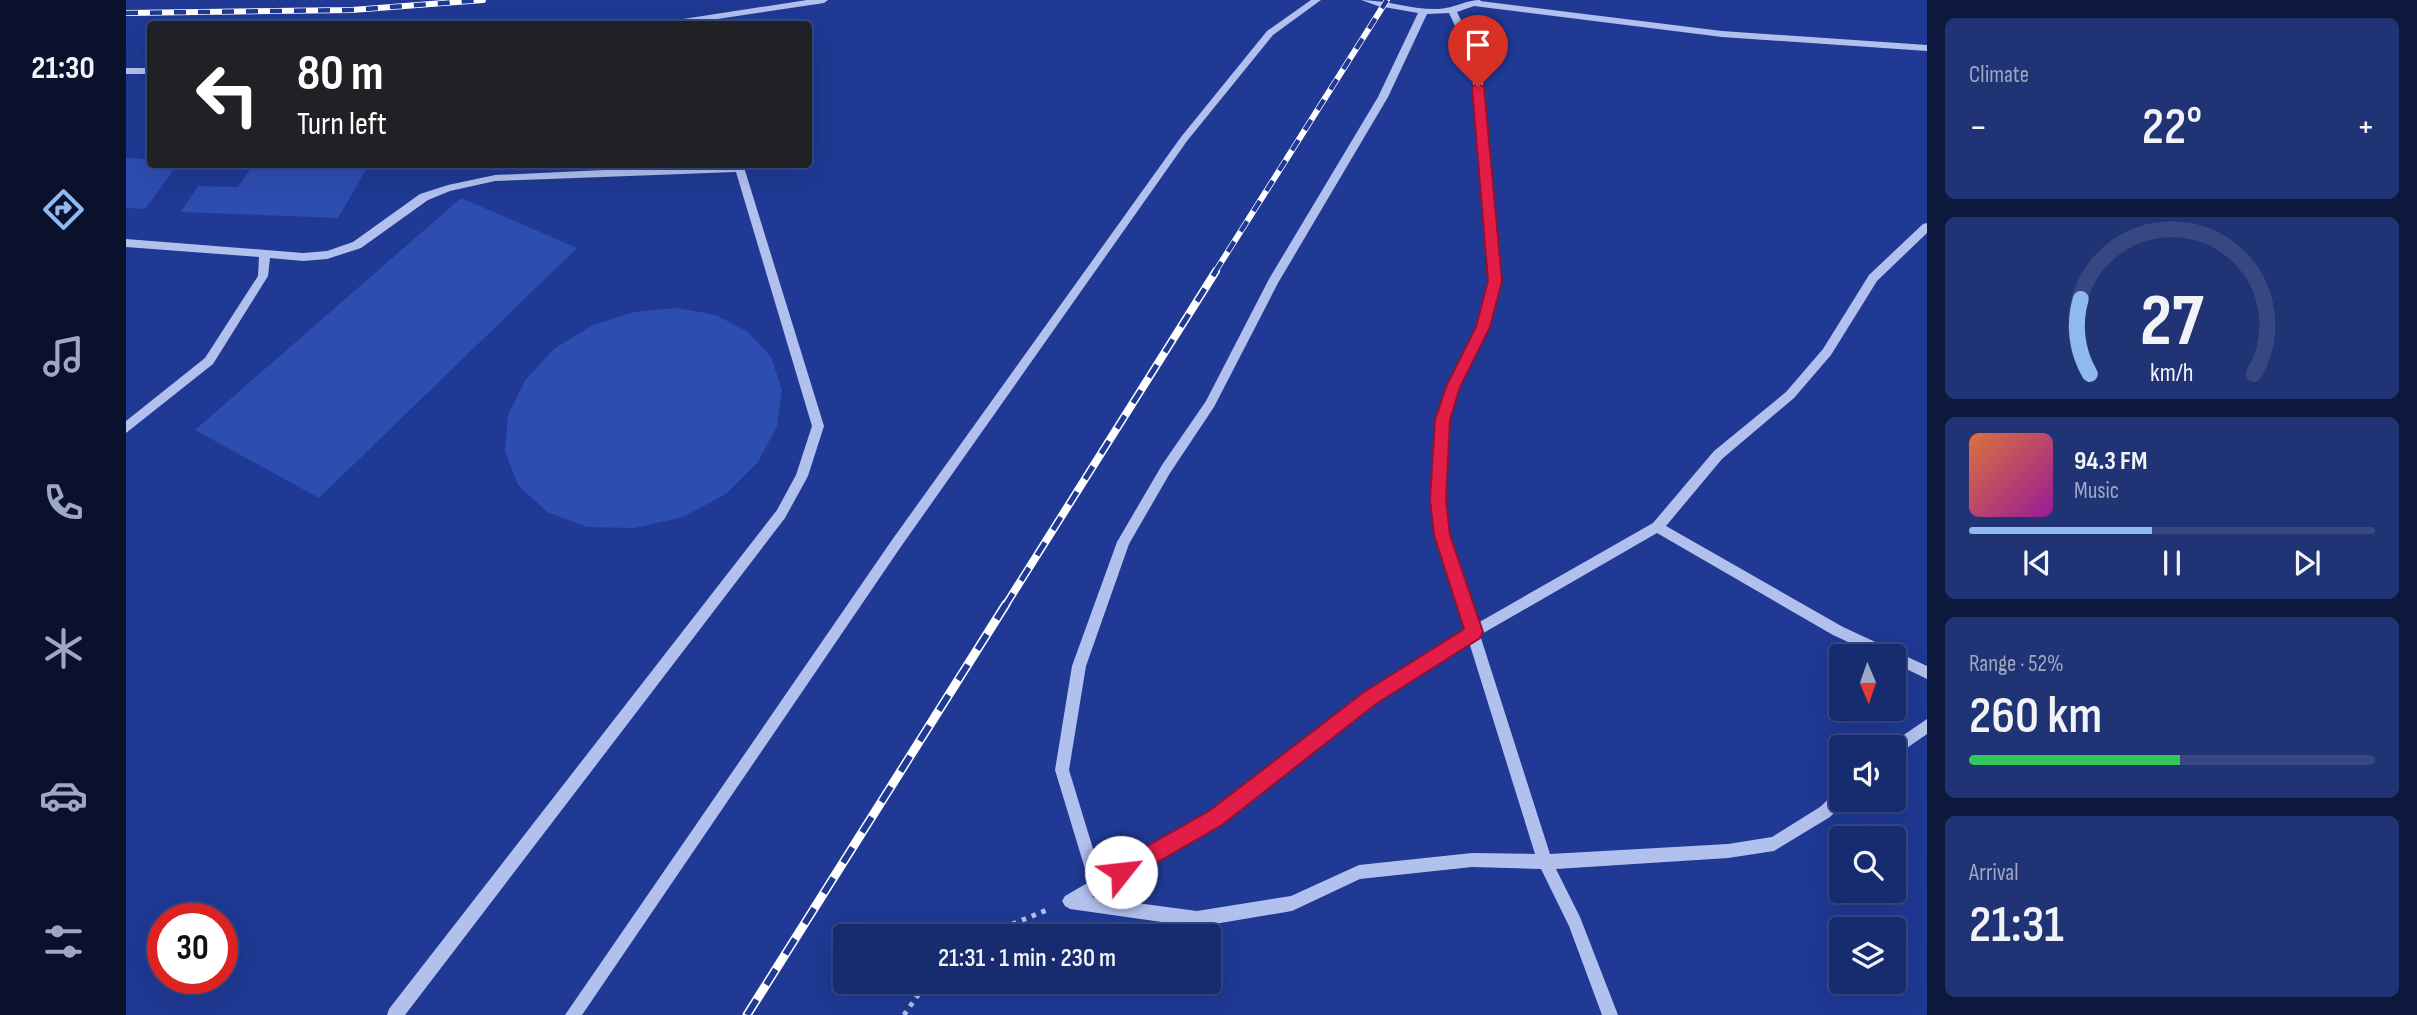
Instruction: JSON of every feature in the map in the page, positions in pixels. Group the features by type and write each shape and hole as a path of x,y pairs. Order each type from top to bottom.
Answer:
{"street":[{"path":"724,21 824,0"},
{"path":"573,1015 897,544 1184,139 1270,33 1317,0"},
{"path":"1365,0 1423,12 1451,9 1475,2 1722,34 1927,48"},
{"path":"1451,9 1476,60 1495,281 1483,327 1453,387 1442,420 1438,499 1442,535 1545,862 1575,922 1610,1015"},
{"path":"1097,885 1062,770 1079,666 1123,542 1210,404 1286,260 1383,97 1423,12"},
{"path":"126,71 147,71"},
{"path":"126,243 265,254 327,255 357,245 424,197 447,188 495,178 716,168"},
{"path":"396,1015 780,514 802,476 818,426 738,168"},
{"path":"1070,901 1215,818 1370,698 1474,632 1657,527 1718,455 1790,394 1827,352 1873,278 1927,227"},
{"path":"126,428 209,361 263,276 265,254"},
{"path":"1657,527 1838,631 1866,644"},
{"path":"1906,663 1927,673"},
{"path":"1906,741 1927,726"},
{"path":"1070,901 1197,919 1292,903 1359,872 1472,860 1545,862 1728,851 1774,844 1829,808"}],"path":[{"path":"1013,924 1070,901"},
{"path":"904,1015 919,994"}],"building":[{"path":"126,158 147,159 147,168 175,168 145,209 126,208"},
{"path":"251,168 367,168 338,218 181,212 198,186 238,187"},
{"path":"461,198 577,248 319,498 195,430"},
{"path":"677,308 716,315 748,332 771,357 782,390 777,426 758,462 726,494 683,517 635,528 587,527 547,512 518,485 505,451 508,415 526,379 555,348 593,325 634,312"}],"railway":[{"path":"126,13 352,10 483,0"},
{"path":"1215,272 1387,0"},
{"path":"1005,606 1216,271"},
{"path":"747,1015 1006,604"}],"route":[{"path":"1121,872 1215,818 1370,698 1474,632 1442,535 1438,499 1442,420 1453,387 1483,327 1495,281 1478,87"}]}
